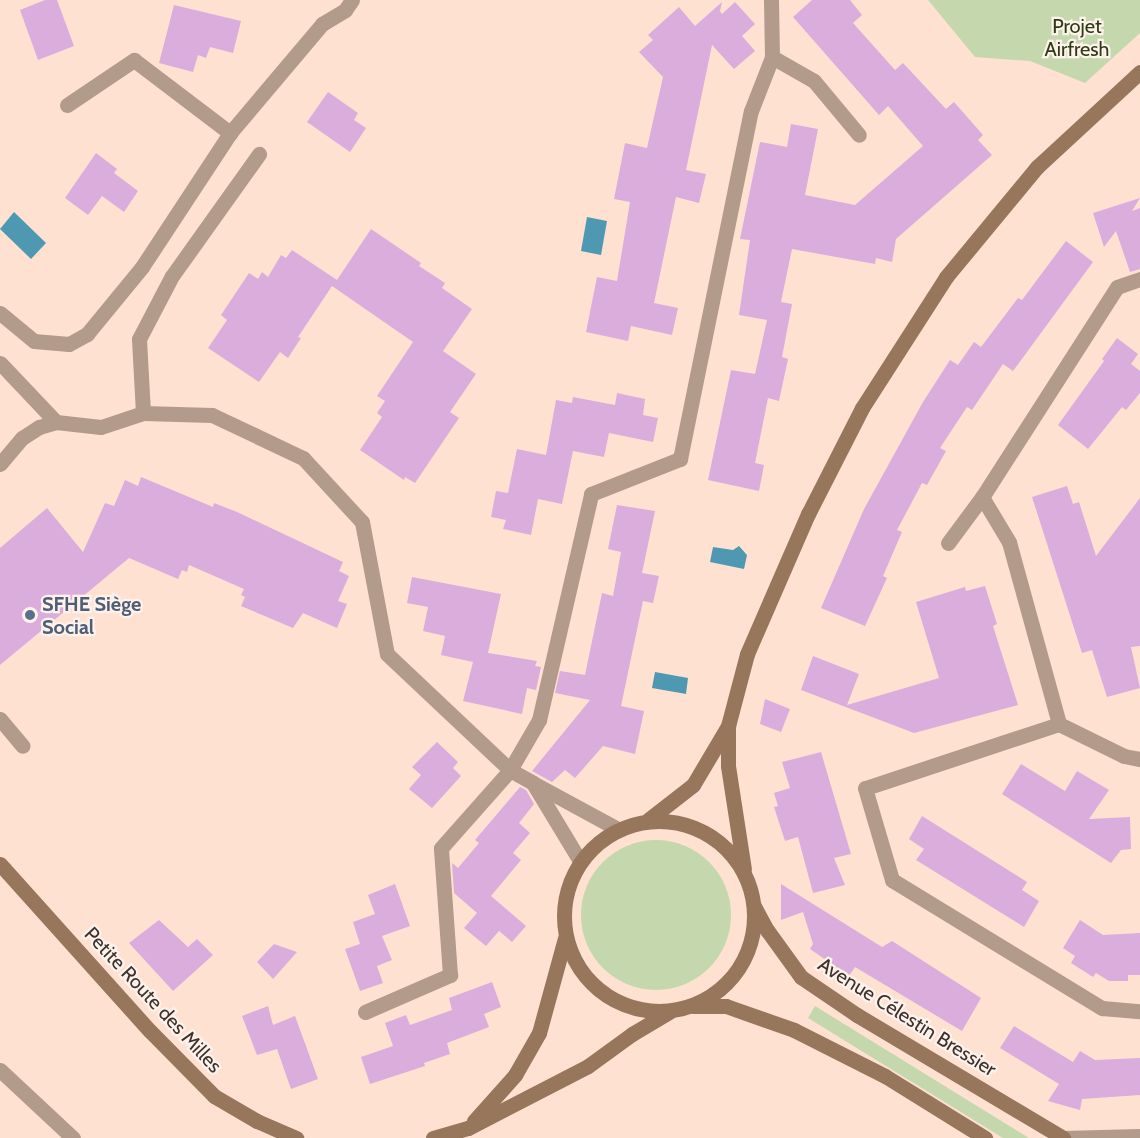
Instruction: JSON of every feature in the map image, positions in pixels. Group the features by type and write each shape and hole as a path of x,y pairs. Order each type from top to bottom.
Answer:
{"main road":[{"path":"693,1006 729,982 751,942 754,906 744,873 728,766 728,726 747,654 808,514 862,408 946,277 1037,167 1140,72"},
{"path":"648,820 693,785 728,726"},
{"path":"468,1128 515,1075 539,1033 552,993 565,938 563,903 580,861 616,828 648,820 684,824 724,846 744,873"},
{"name":"Petite Route des Milles","path":"0,864 150,1031 214,1096 267,1127 296,1138"},
{"name":"Avenue Célestin Bressier","path":"754,906 767,930 801,977 857,1015 1062,1138"},
{"path":"565,938 585,979 627,1007 669,1012"},
{"path":"433,1138 468,1128 588,1066 632,1034 669,1012 693,1006 726,1006 794,1030 885,1076 986,1138"}],"street":[{"path":"0,313 34,341 69,344 87,334 142,267 230,133 322,24 345,10 352,0"},
{"path":"365,1012 450,975 441,848 510,770 539,720 591,494 680,459 751,111 772,57 771,0"},
{"path":"772,57 813,81 859,135"},
{"path":"67,105 134,60 230,133"},
{"path":"143,413 139,339 172,276 259,154"},
{"path":"948,543 982,497 1117,287 1140,279"},
{"path":"0,363 56,422"},
{"path":"0,464 22,438 39,427 56,422 100,427 143,413 212,415 303,458 362,522 387,654 510,770 616,828"},
{"path":"982,497 1009,542 1059,724"},
{"path":"0,719 23,746"},
{"path":"1140,759 1124,756 1059,724 865,788 886,869 892,880 1090,1002 1102,1008 1140,1011"},
{"path":"533,783 580,861"},
{"path":"0,1070 73,1138"},
{"path":"1062,1138 1140,1136"}],"green space":[{"name":"Projet Airfresh","path":"928,0 1140,0 1140,33 1085,83 1030,61 975,57"},
{"path":"656,840 685,845 698,852 709,862 719,873 726,886 731,915 726,944 719,957 709,968 698,978 685,985 656,990 627,985 614,978 603,968 593,957 586,944 581,915 586,886 593,873 603,862 614,852 627,845"},
{"path":"815,1006 1029,1138 1003,1138 808,1018"}],"water":[{"path":"14,212 46,243 31,259 0,229"},
{"path":"587,217 607,221 601,255 581,251"},
{"path":"739,546 747,555 744,569 710,562 713,547 733,550"},
{"path":"655,672 688,678 686,694 652,688"}],"building":[{"path":"45,0 57,0 74,46 38,60 20,10"},
{"path":"812,0 850,0 862,15 853,23 895,70 903,63 946,109 954,102 983,135 978,140 992,155 896,239 892,262 876,258 875,264 792,249 781,302 792,304 782,357 788,359 779,401 768,398 755,463 764,465 759,491 708,480 731,370 755,374 767,320 739,315 750,240 740,239 760,142 787,147 791,124 818,129 805,195 855,205 923,146 888,106 879,115 793,17"},
{"path":"722,2 720,11 722,14 735,2 755,24 742,36 755,51 734,69 712,45 686,170 706,174 699,203 676,197 654,303 678,308 672,335 631,326 628,341 586,332 597,277 617,281 630,202 614,199 625,143 647,148 663,77 639,52 653,40 648,35 679,7 695,26"},
{"path":"174,5 241,21 233,53 210,47 206,58 198,55 193,72 159,63"},
{"path":"328,92 358,113 354,120 366,128 350,152 307,122"},
{"path":"96,153 117,169 114,173 138,191 124,212 102,196 88,215 65,198"},
{"path":"1140,198 1132,211 1140,208 1140,269 1130,272 1116,231 1104,247 1093,213"},
{"path":"371,229 421,263 419,266 445,283 442,288 472,309 443,351 476,374 450,412 459,418 415,483 405,477 404,480 360,450 382,417 377,413 385,401 377,396 413,342 332,286 298,337 301,338 288,358 280,352 259,382 208,348 227,320 221,315 249,273 258,279 262,272 268,277 281,255 286,258 292,250 337,280"},
{"path":"1066,241 1093,262 1013,371 1003,364 972,410 967,407 940,448 946,451 927,485 922,483 897,530 902,532 883,576 887,578 865,626 821,608 864,509 923,402 950,360 958,365 974,342 981,347 1018,298 1022,300"},
{"path":"1117,338 1138,354 1131,364 1140,371 1140,393 1126,410 1122,407 1088,449 1058,425 1104,361 1102,359"},
{"path":"617,393 645,399 643,415 658,418 653,442 609,433 604,457 573,451 562,504 538,499 531,535 503,529 506,520 491,517 496,491 508,493 517,449 546,455 556,400 572,403 573,397 615,405"},
{"path":"141,477 213,507 214,503 237,512 343,562 339,571 349,576 338,601 347,604 337,628 303,613 293,628 241,606 245,597 241,595 244,589 189,565 187,572 182,570 178,579 129,558 0,665 0,548 47,508 83,552 105,503 114,506 125,480 138,486"},
{"path":"1067,486 1073,504 1079,502 1096,556 1140,498 1140,646 1131,647 1140,688 1107,697 1092,650 1082,653 1032,497"},
{"path":"617,505 655,511 642,573 659,576 653,603 643,601 621,706 644,711 635,754 603,746 575,778 565,770 552,782 532,771 590,700 555,693 560,671 585,675 602,593 613,596 621,552 608,549"},
{"path":"412,577 501,594 488,653 537,661 535,666 541,667 536,690 527,688 522,714 463,701 473,662 441,655 445,636 423,631 428,607 407,603"},
{"path":"985,586 997,624 993,626 1018,705 914,733 801,690 813,656 859,674 847,705 939,678 916,602 965,587 966,591"},
{"path":"765,699 790,709 781,732 760,724"},
{"path":"437,742 458,762 453,768 461,776 432,808 409,789 421,775 412,767"},
{"path":"821,752 851,854 834,858 845,885 813,893 798,837 785,841 774,807 778,806 774,793 790,788 782,762"},
{"path":"1021,764 1065,791 1077,771 1109,790 1089,819 1130,817 1131,849 1121,850 1111,863 1002,794"},
{"path":"520,787 526,790 534,804 519,823 530,833 513,853 521,860 491,896 526,926 512,942 499,931 486,946 464,928 477,913 454,893 452,863 458,868 479,843 475,840"},
{"path":"922,816 1027,882 1022,890 1039,901 1024,927 916,860 924,849 909,839"},
{"path":"395,884 410,926 382,936 392,960 377,966 383,983 360,991 345,949 360,944 353,922 375,914 368,895"},
{"path":"781,884 882,947 892,941 981,998 962,1031 855,967 849,976 810,949 813,944 803,912 781,920"},
{"path":"159,920 188,947 197,939 213,955 173,991 129,943"},
{"path":"1080,920 1103,935 1140,933 1140,975 1128,975 1128,981 1109,981 1096,973 1093,977 1071,963 1075,956 1063,948"},
{"path":"274,944 297,952 273,979 257,962"},
{"path":"492,982 501,1007 484,1014 489,1027 447,1043 450,1054 424,1063 425,1066 370,1084 361,1057 393,1046 385,1023 406,1015 410,1025 452,1010 449,998"},
{"path":"268,1006 273,1025 295,1016 318,1079 291,1089 277,1049 257,1055 242,1016"},
{"path":"1014,1026 1073,1062 1080,1051 1095,1060 1140,1058 1140,1095 1082,1099 1080,1110 1048,1101 1059,1084 1000,1048"}],"place":[{"name":"SFHE Siège Social","path":"30,615"}]}
